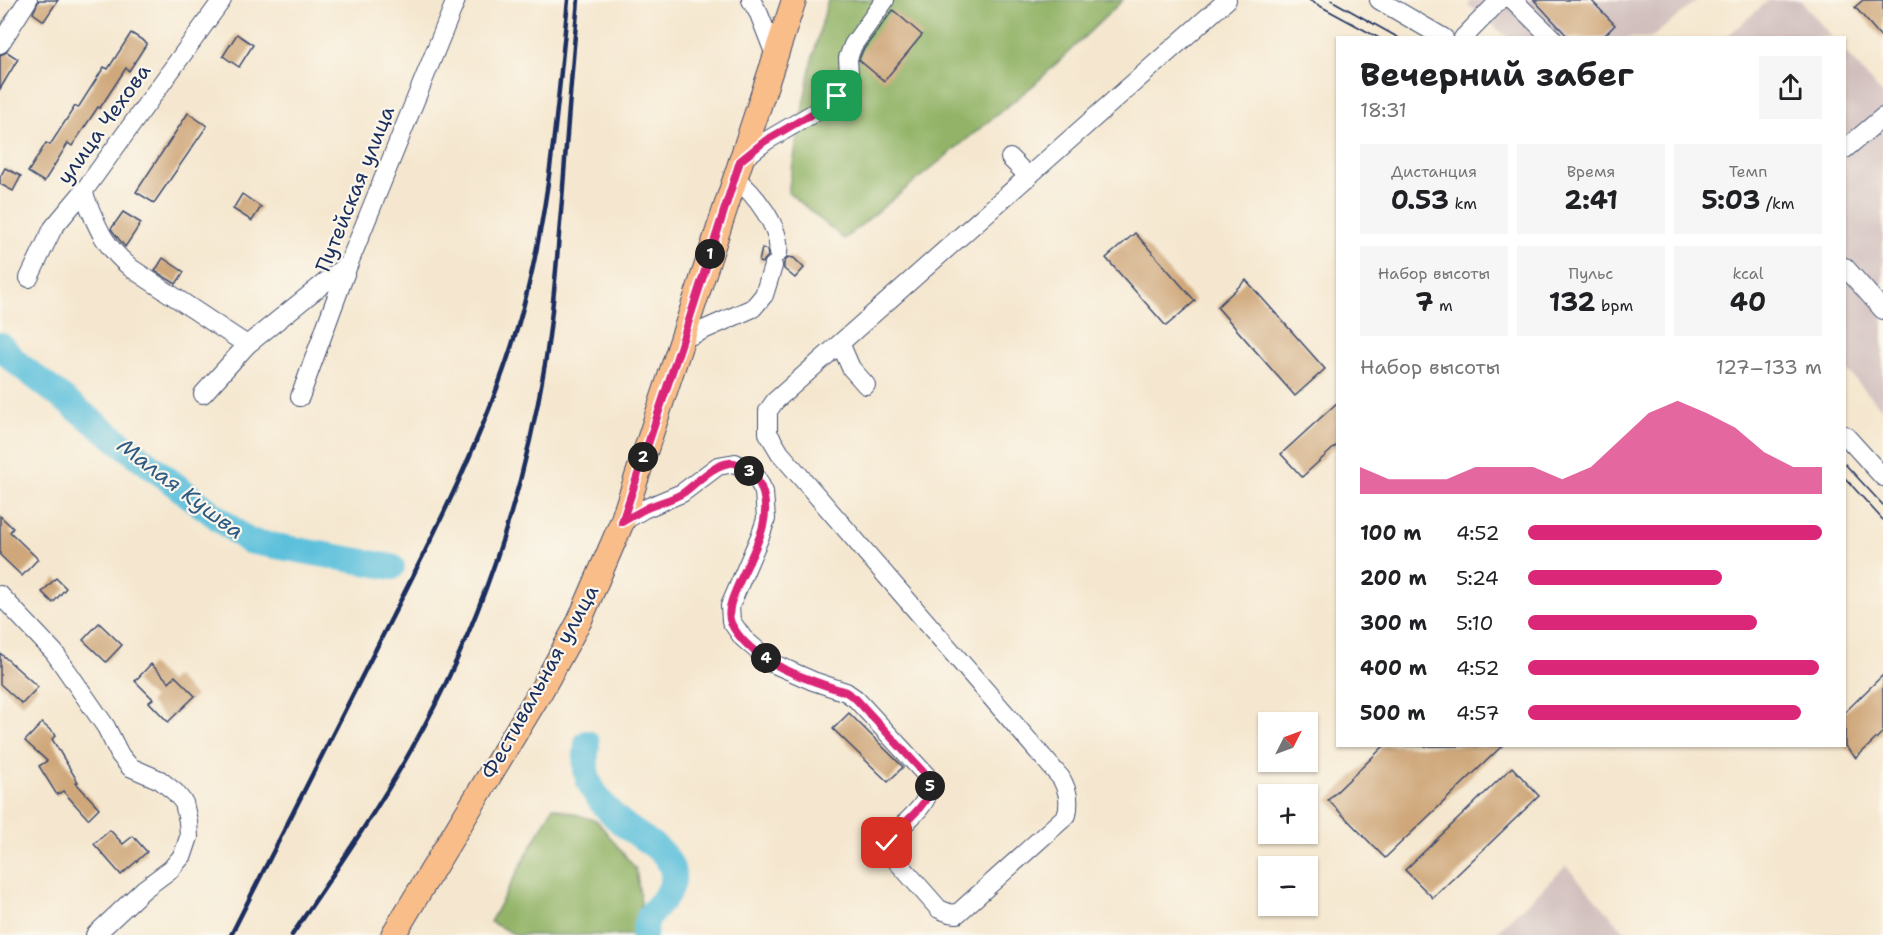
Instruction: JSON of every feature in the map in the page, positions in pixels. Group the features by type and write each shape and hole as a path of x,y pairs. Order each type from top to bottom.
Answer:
{"main road":[{"name":"Фестивальная улица","path":"393,935 542,689 579,622 622,522 793,2"}],"street":[{"path":"0,44 28,0"},
{"name":"улица Чехова","path":"29,278 53,228 83,192 222,0"},
{"name":"Путейская улица","path":"300,397 349,263 456,0"},
{"path":"751,0 775,55"},
{"path":"683,339 753,308 764,295 780,243 759,201 737,169 765,141 829,104 837,96 849,74 848,58 853,45 885,0"},
{"path":"622,522 644,509 682,493 718,466 730,462 740,465 756,478 764,492 766,519 730,606 730,621 742,638 772,663 846,692 856,699 926,775 930,782 930,790 925,801 888,840 888,851 939,909 957,914 1067,815 1068,792 1061,778 772,442 768,433 768,411 775,401 841,345 1227,0"},
{"path":"1379,0 1441,36"},
{"path":"1465,36 1500,0"},
{"path":"1513,0 1550,36"},
{"path":"1846,148 1883,117"},
{"path":"1010,158 1029,177"},
{"path":"83,192 100,235 115,254 131,268 247,345"},
{"path":"203,394 247,345 349,263"},
{"path":"1846,268 1883,310"},
{"path":"841,345 851,369 866,385"},
{"path":"1846,436 1883,477"},
{"path":"0,595 61,662 106,727 120,755 130,767 160,780 184,802 189,837 183,855 171,869 144,889 95,935"}],"shaded area":[{"path":"1472,0 1698,0 1653,36 1506,36 1468,5"},
{"path":"1769,0 1800,0 1831,36 1727,36"},
{"path":"1846,53 1883,95 1883,410 1846,369"},
{"path":"1566,866 1628,935 1493,935"}],"green space":[{"path":"828,0 1123,0 1036,83 844,239 788,192 810,68"},
{"path":"553,807 597,821 636,869 641,902 637,935 516,935 490,922"}],"building":[{"path":"39,0 58,0 44,21 33,13"},
{"path":"1534,0 1591,0 1615,25 1604,36 1567,36"},
{"path":"1863,0 1883,0 1883,39 1855,7"},
{"path":"893,10 922,35 884,81 859,60 863,50"},
{"path":"131,33 147,43 129,71 126,68 72,146 68,143 44,182 28,172 46,143 50,145 75,106 78,108 104,67 108,69"},
{"path":"237,34 253,45 239,67 223,56"},
{"path":"7,52 18,59 0,89 0,55"},
{"path":"188,113 207,126 154,203 136,192"},
{"path":"5,168 21,176 13,191 0,184 0,177"},
{"path":"242,194 261,207 252,221 233,209"},
{"path":"123,212 141,223 125,247 111,229"},
{"path":"1135,233 1195,301 1166,326 1106,258"},
{"path":"762,248 767,250 768,256 762,263 759,262"},
{"path":"788,257 794,258 804,268 795,278 784,269 784,263"},
{"path":"163,258 184,272 176,284 155,271"},
{"path":"1246,280 1325,369 1295,396 1217,307"},
{"path":"1336,404 1336,446 1302,477 1281,454"},
{"path":"0,516 13,528 10,532 38,559 22,576 0,555"},
{"path":"56,578 66,588 53,603 42,592"},
{"path":"99,623 122,645 106,662 83,640"},
{"path":"0,653 38,687 22,704 0,684"},
{"path":"151,664 169,682 175,676 195,696 168,722 149,702 153,699 135,681"},
{"path":"1883,675 1883,732 1856,758 1846,747 1846,711"},
{"path":"849,713 903,767 888,782 833,729"},
{"path":"42,723 56,735 52,739 78,782 76,783 99,808 88,819 63,791 57,795 39,766 47,761 25,741"},
{"path":"1383,747 1501,747 1385,858 1328,800"},
{"path":"1512,767 1539,796 1433,898 1405,870"},
{"path":"110,830 123,844 133,836 147,852 121,875 94,844"}],"waterway":[{"name":"Малая Кушва","path":"0,345 17,363 248,541 392,567"},
{"name":"Малая Кушва","path":"587,743 587,774 598,797 622,823 660,851 671,865 672,886 648,919 644,935"}],"tram line":[{"path":"1309,0 1375,36"},
{"path":"1331,0 1395,36"},
{"path":"1846,465 1883,505"},
{"path":"1846,479 1883,520"}],"railway":[{"path":"231,935 440,522 490,407 517,329 537,248 550,166 568,0"},
{"path":"292,935 383,797 435,705 477,611 511,514 536,414 548,344 578,0"}],"route":[{"path":"837,96 829,104 765,141 740,161 622,522 644,509 682,493 718,466 730,462 740,465 756,478 764,492 766,519 730,606 730,621 742,638 772,663 846,692 856,699 926,775 930,782 930,790 925,801 887,843"}]}
